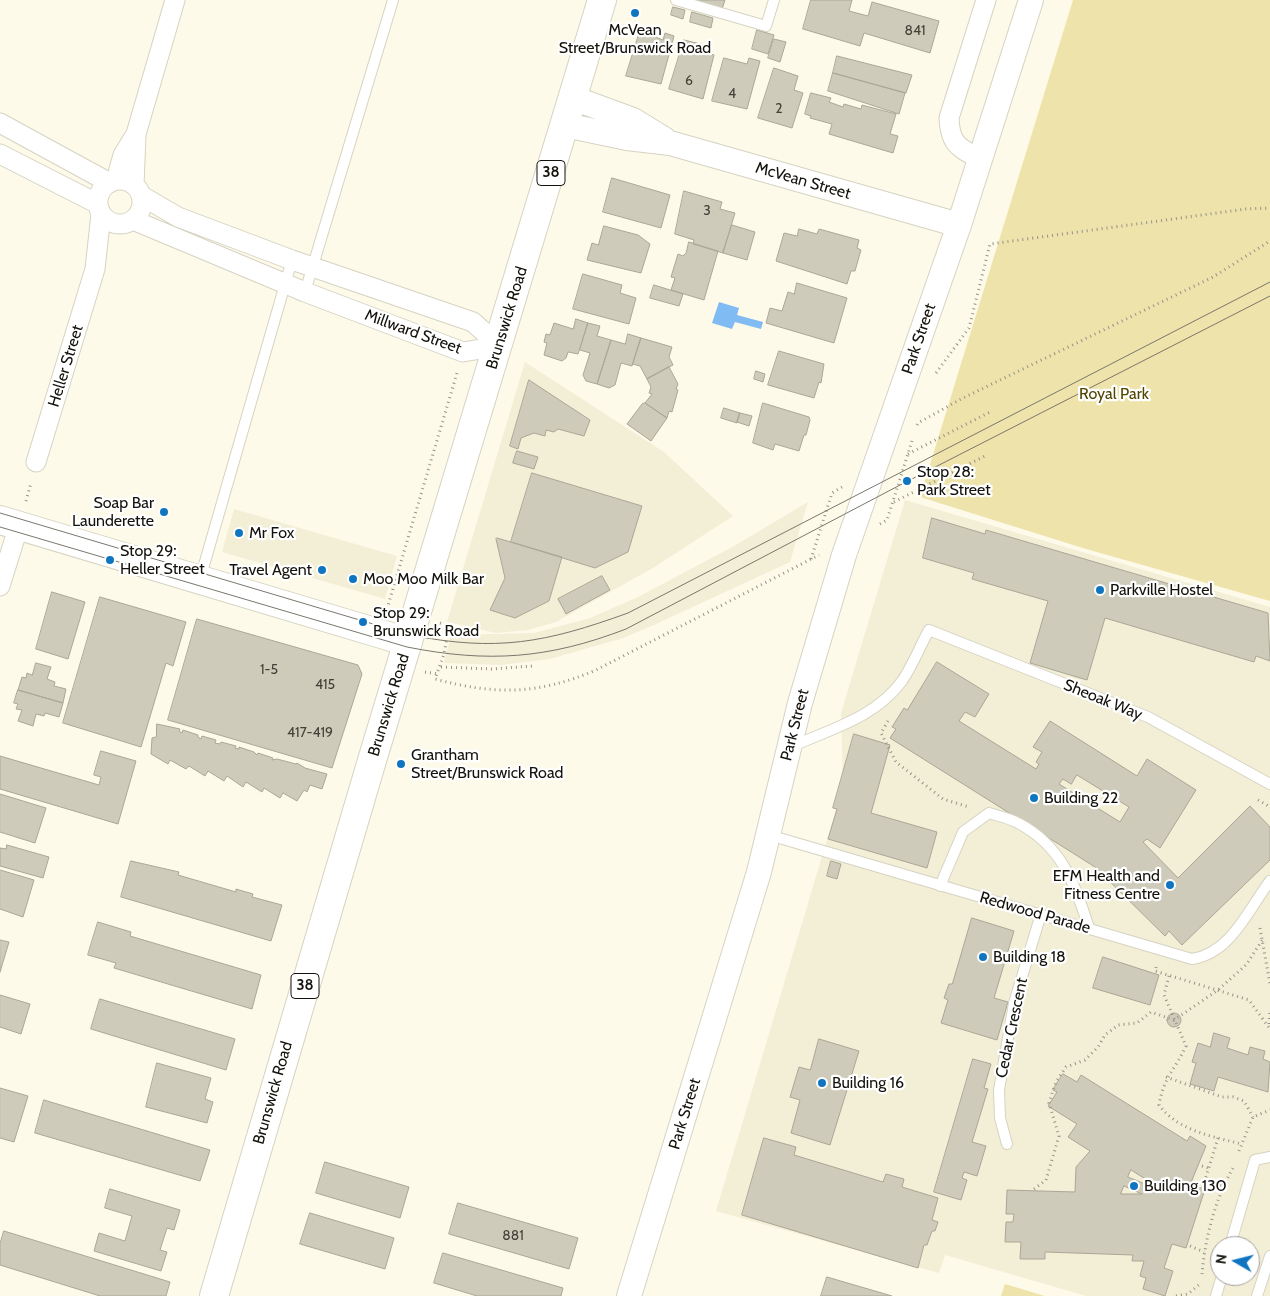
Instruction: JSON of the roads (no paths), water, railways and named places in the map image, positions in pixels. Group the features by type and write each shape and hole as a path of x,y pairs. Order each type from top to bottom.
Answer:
{"main road":[{"name":"Brunswick Road","path":"214,1296 408,642 602,0"},
{"path":"9,523 408,642"}],"street":[{"path":"126,186 101,191 100,209 106,220 127,223 141,210 126,186 136,134 175,0"},
{"path":"979,159 958,148 950,135 949,118 986,0"},
{"name":"Park Street","path":"629,1296 769,835 800,703 844,555 948,222 979,159 1031,0"},
{"name":"McVean Street","path":"573,98 633,120 670,143"},
{"name":"Millward Street","path":"0,123 126,186 178,217 292,260 473,322 499,346"},
{"name":"McVean Street","path":"564,126 627,138 670,143 948,222"},
{"path":"0,154 100,209"},
{"name":"Heller Street","path":"36,462 95,269 100,209"},
{"name":"Millward Street","path":"127,223 463,352 499,346"},
{"name":"Heller Street","path":"95,269 127,223"},
{"path":"0,586 9,523"}],"lane":[{"path":"305,292 393,0"},
{"path":"676,0 766,26 774,0"},
{"path":"200,580 284,282 292,260"},
{"name":"Sheoak Way","path":"789,748 823,732 850,723 886,696 902,681 929,630 1148,717 1270,784"},
{"path":"940,886 963,832 989,813 1018,823 1055,851 1075,884 1089,928"},
{"name":"Redwood Parade","path":"769,835 1192,959 1203,957 1229,941 1253,903 1270,881"},
{"name":"Cedar Crescent","path":"1007,1144 1000,1118 999,1090 1014,1003 1041,914"},
{"path":"1233,1236 1255,1160 1270,1157"},
{"path":"1257,1296 1270,1256"}],"water":[{"path":"719,302 739,308 737,315 763,322 761,329 735,322 732,329 712,323"}],"tram line":[{"path":"0,513 410,635 469,643 520,642 545,638 628,613 1270,282"},
{"path":"0,527 407,647 436,652 491,656 544,652 570,647 626,629 902,484 1270,296"}],"place":[{"name":"McVean Street/Brunswick Road","path":"635,13"},
{"name":"Stop 28: Park Street","path":"907,481"},
{"name":"Soap Bar Launderette","path":"164,512"},
{"name":"Mr Fox","path":"239,533"},
{"name":"Stop 29: Heller Street","path":"110,560"},
{"name":"Travel Agent","path":"322,570"},
{"name":"Moo Moo Milk Bar","path":"353,579"},
{"name":"Parkville Hostel","path":"1100,590"},
{"name":"Stop 29: Brunswick Road","path":"363,622"},
{"name":"Grantham Street/Brunswick Road","path":"401,764"},
{"name":"Building 22","path":"1034,798"},
{"name":"EFM Health and Fitness Centre","path":"1170,885"},
{"name":"Building 18","path":"983,957"},
{"name":"Building 16","path":"822,1083"},
{"name":"Building 130","path":"1134,1186"}],"park label":[{"name":"Royal Park","path":"1114,394"}]}
